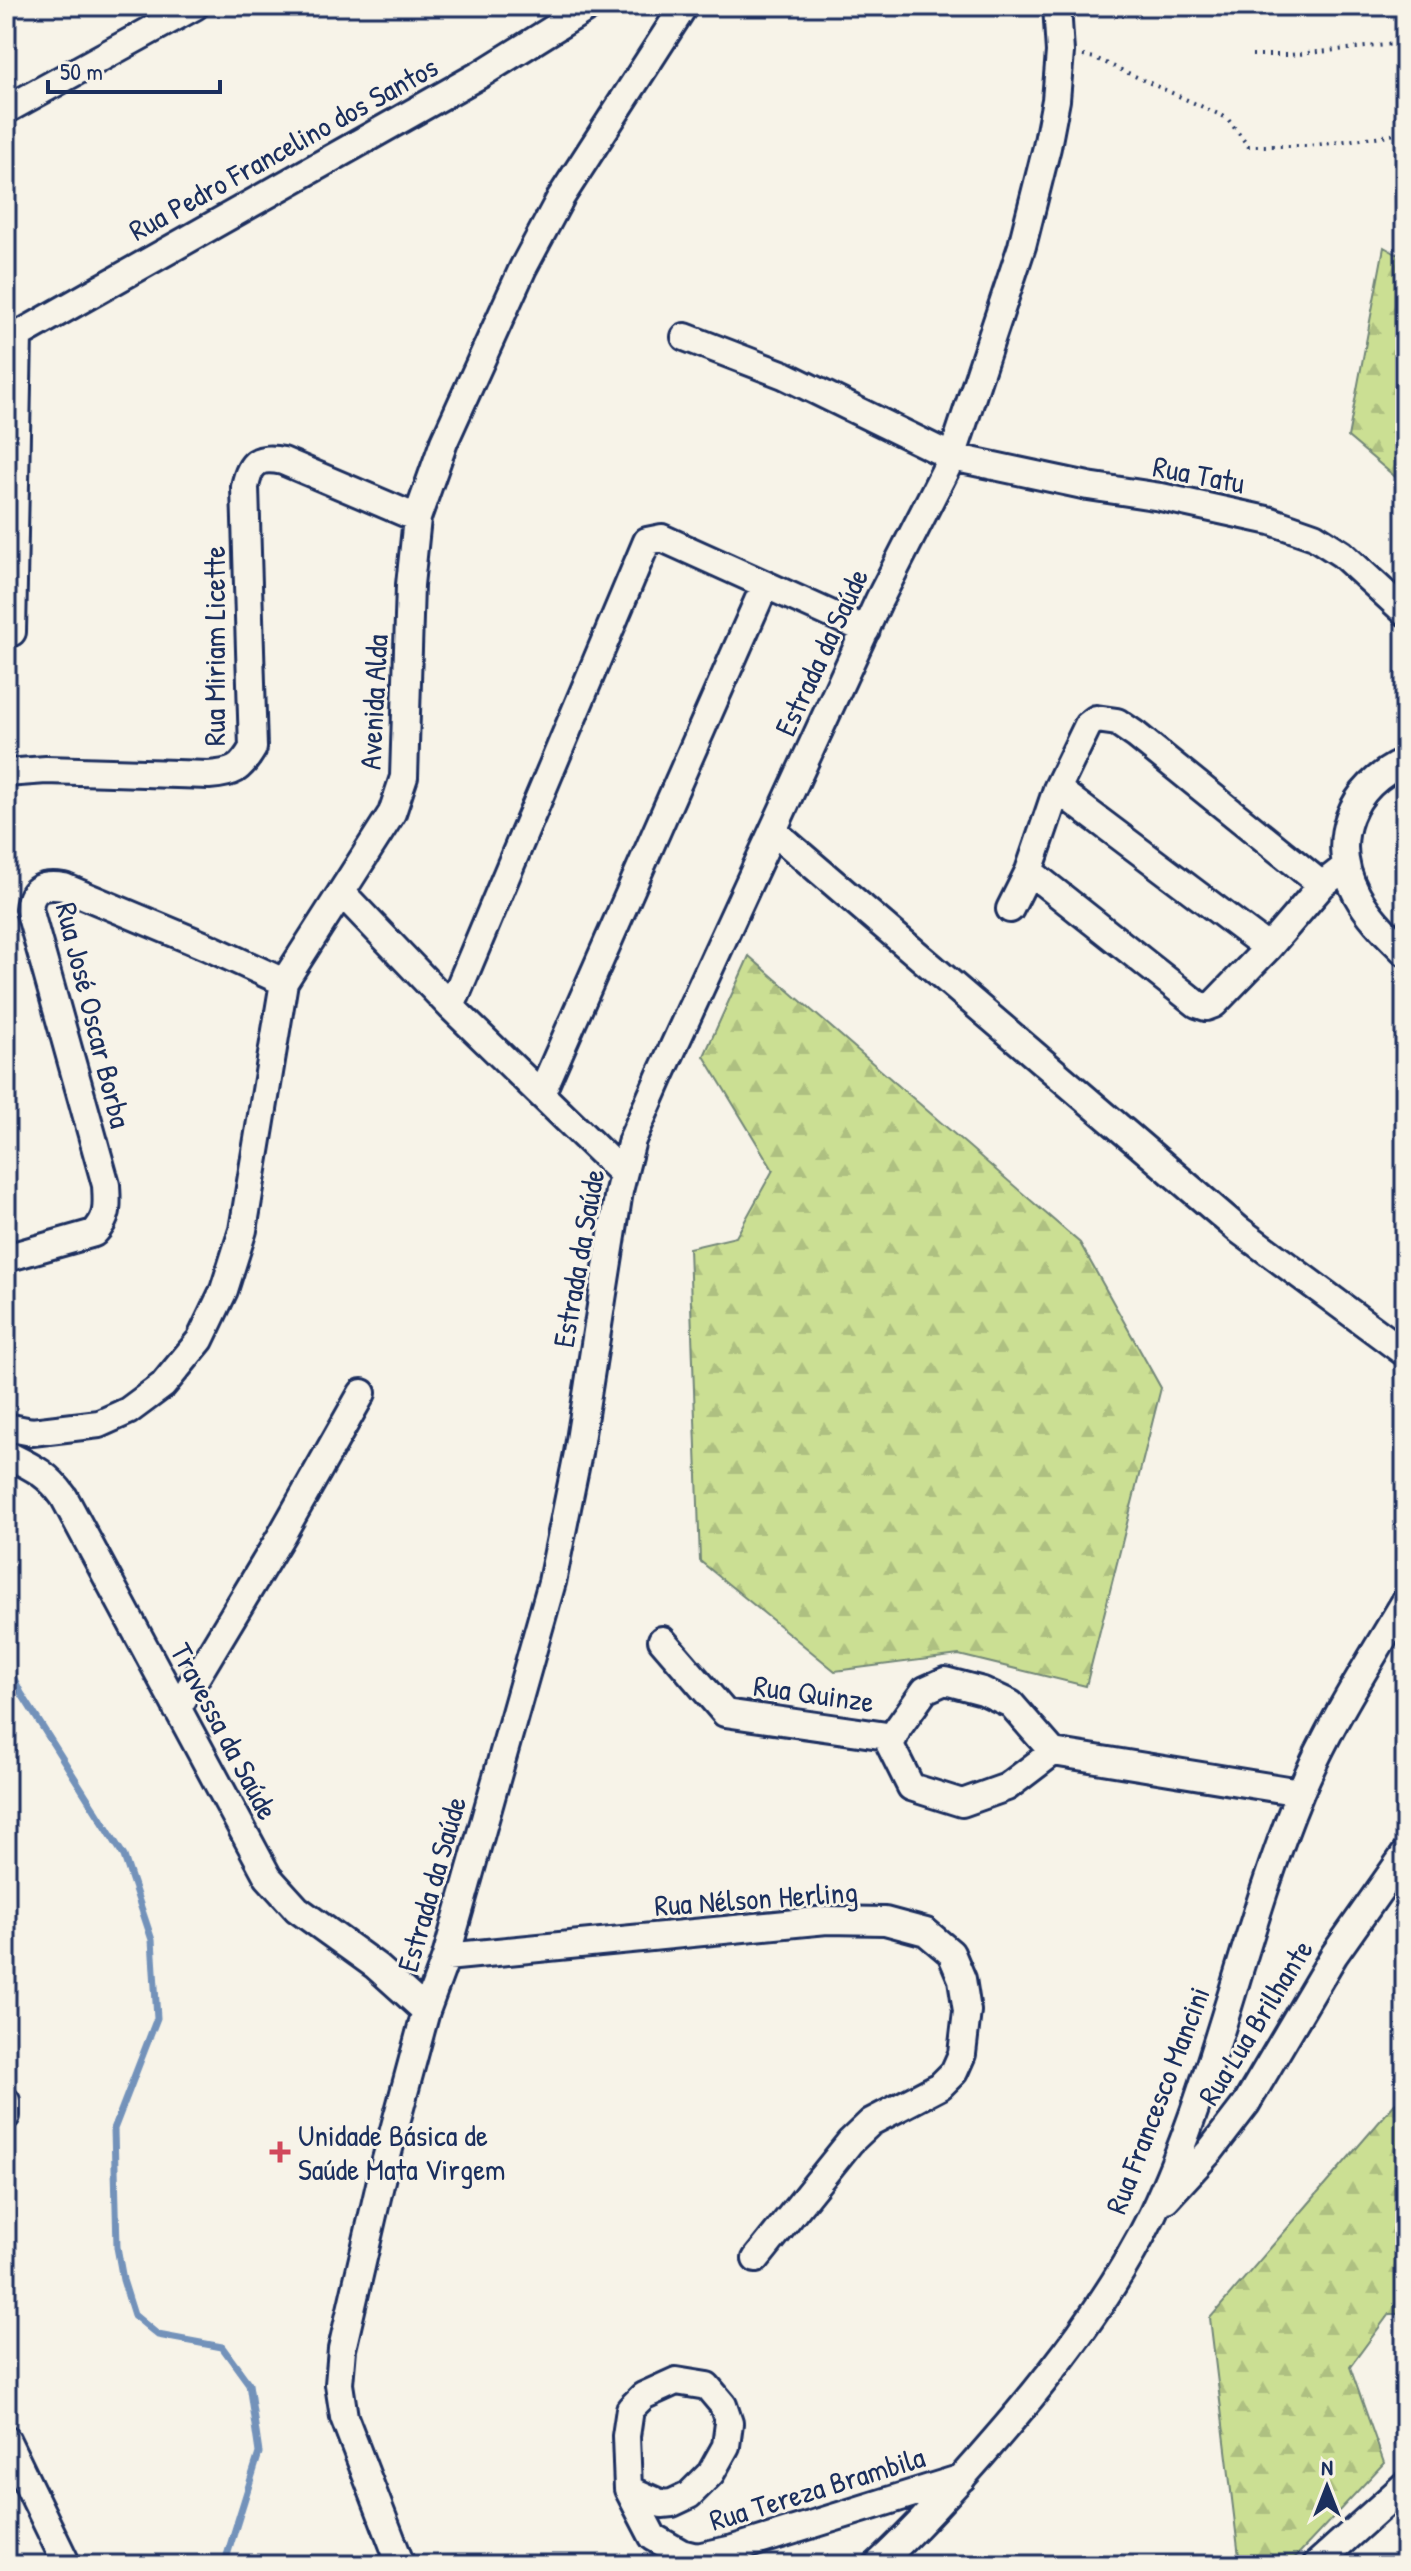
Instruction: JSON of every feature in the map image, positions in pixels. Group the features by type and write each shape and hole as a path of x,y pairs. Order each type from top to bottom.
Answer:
{"street":[{"path":"6,110 195,6"},
{"name":"Rua Pedro Francelino dos Santos","path":"12,338 481,74 590,6"},
{"name":"Avenida Alda","path":"6,1427 32,1432 99,1424 128,1411 163,1385 200,1340 224,1290 243,1230 284,982 392,813 404,777 410,585 417,518 444,442 523,268 561,197 684,6"},
{"name":"Estrada da Saúde","path":"401,2565 344,2417 339,2384 342,2349 381,2182 426,2011 446,1957 552,1582 578,1453 623,1174 632,1140 661,1074 866,630 952,457 1022,246 1049,135 1060,52 1057,6"},
{"name":"Rua Tatu","path":"685,337 784,375 952,457 1271,521 1314,536 1342,554 1405,612"},
{"path":"12,338 12,632"},
{"name":"Rua Miriam Licette","path":"6,773 46,770 209,775 230,773 244,763 253,748 245,487 248,471 257,462 269,458 283,461 417,518"},
{"path":"451,1007 647,541 662,538 866,630"},
{"path":"541,1094 765,585"},
{"path":"1010,909 1029,871 1057,789 1088,725 1096,719 1117,722 1322,885"},
{"path":"1405,762 1366,787 1351,810 1345,839 1345,867 1357,895 1375,922 1405,952"},
{"path":"1057,789 1268,948"},
{"path":"773,831 1239,1230 1405,1353"},
{"path":"1029,871 1197,1004 1206,1007 1214,1004 1268,948 1322,885 1345,867"},
{"name":"Rua José Oscar Borba","path":"6,1258 94,1233 104,1224 108,1209 106,1185 29,909 30,897 37,888 49,885 64,887 284,982"},
{"path":"342,893 451,1007 623,1174"},
{"path":"177,1709 362,1393"},
{"name":"Travessa da Saúde","path":"6,1454 40,1471 52,1480 64,1497 268,1877 297,1909 376,1966 426,2011"},
{"name":"Rua Francesco Mancini","path":"877,2565 923,2522 1046,2382 1102,2301 1151,2216 1204,2080 1300,1792 1335,1720 1405,1602"},
{"name":"Rua Quinze","path":"662,1640 725,1713 894,1737"},
{"name":"Rua Quinze","path":"945,1681 983,1691 1011,1704 1053,1752 1007,1787 962,1803 911,1787 890,1745 925,1690 945,1681"},
{"path":"1053,1752 1300,1792"},
{"name":"Rua Lua Brilhante","path":"1151,2216 1210,2151 1246,2104 1334,1955 1405,1854"},
{"name":"Rua Nélson Herling","path":"446,1957 827,1920 885,1921 926,1932 951,1953 962,1979 967,2011 962,2054 954,2072 940,2086 871,2122 850,2142 756,2259"},
{"path":"6,2101 6,2116"},
{"path":"676,2381 707,2386 723,2405 729,2423 726,2446 711,2473 689,2495 672,2503 662,2504 628,2489 626,2436 630,2409 643,2396 676,2381"},
{"path":"6,2439 67,2565"},
{"name":"Rua Tereza Brambila","path":"628,2489 653,2537 681,2553 697,2557 733,2549 962,2478"},
{"path":"1316,2565 1405,2485"}],"path":[{"path":"1252,55 1289,55 1405,43"},
{"path":"1060,52 1095,58 1227,118 1248,146 1309,146 1405,133"}],"green space":[{"path":"1384,247 1405,259 1405,485 1348,437"},
{"path":"749,956 1080,1243 1161,1388 1086,1686 959,1655 835,1671 700,1561 689,1248 736,1237 773,1170 704,1056"},
{"path":"1405,2092 1405,2314 1389,2314 1350,2367 1384,2463 1288,2565 1240,2565 1210,2318"}],"waterway":[{"path":"6,1663 21,1693 124,1856 152,1940 157,2018 114,2129 117,2247 134,2315 158,2335 222,2347 249,2384 259,2453 224,2565"}],"place":[{"name":"Unidade Básica de Saúde Mata Virgem","path":"280,2152"}]}
